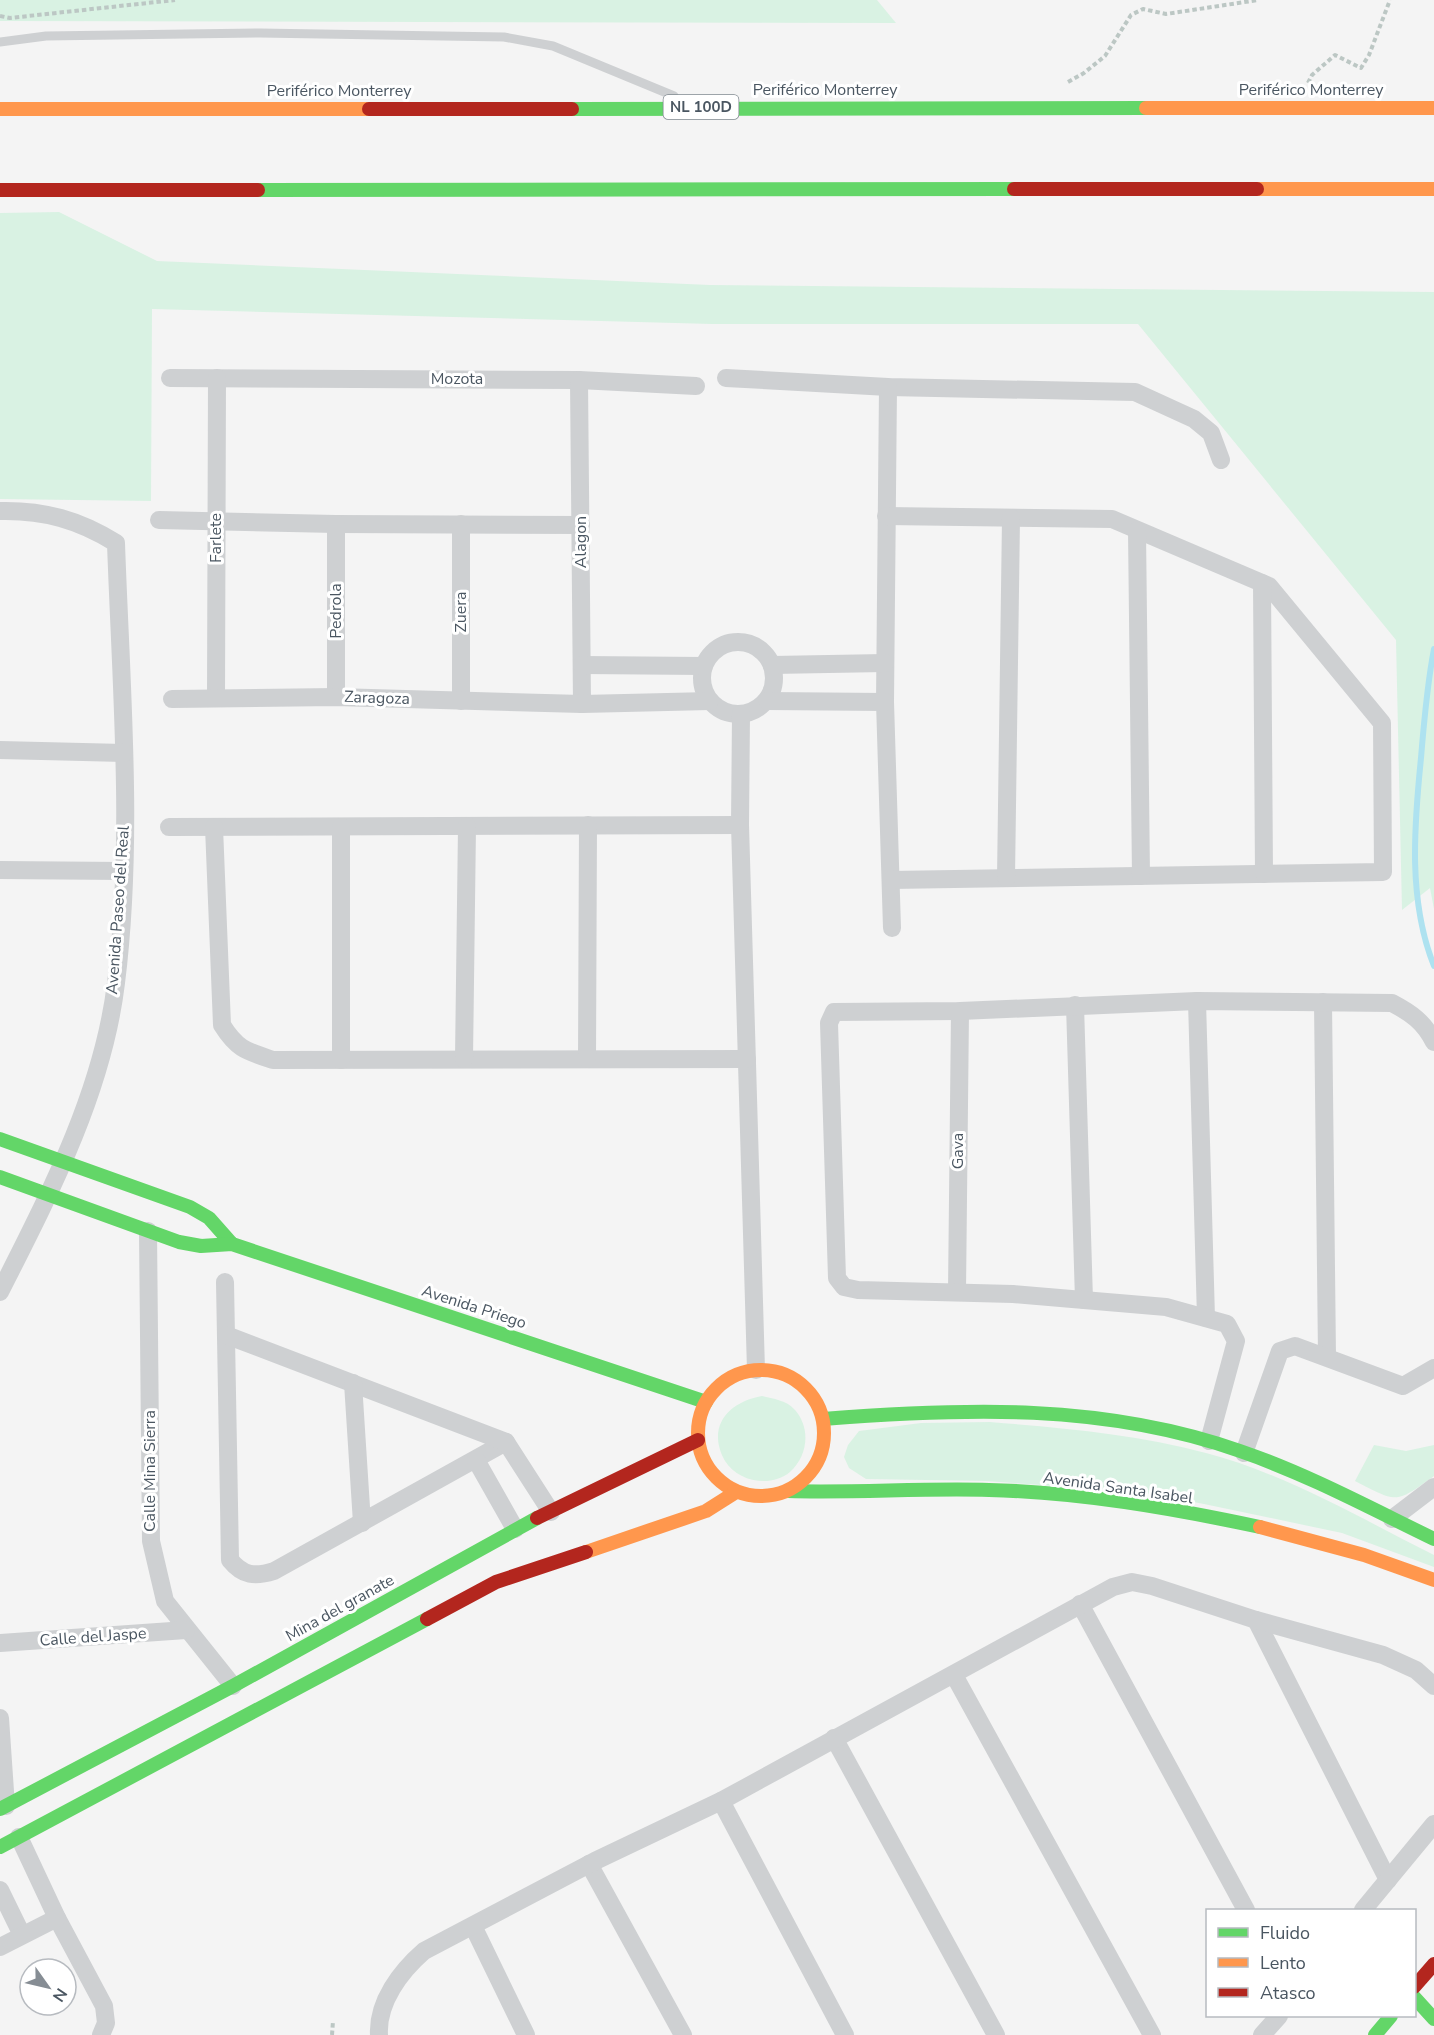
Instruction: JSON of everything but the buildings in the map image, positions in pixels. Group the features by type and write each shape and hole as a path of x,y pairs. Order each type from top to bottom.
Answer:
{"main road":[{"name":"Periférico Monterrey","path":"0,109 1434,108"},
{"path":"0,190 1434,189"},
{"path":"0,1139 196,1210 209,1218 232,1244"},
{"name":"Avenida Priego","path":"0,1177 48,1196 191,1245 232,1244 706,1402"},
{"path":"756,1370 785,1374 798,1382 818,1404 823,1419 824,1441 818,1463 810,1474 789,1491 762,1497 736,1492 724,1485 710,1471 701,1454 698,1440 699,1420 706,1402 727,1380 756,1370"},
{"path":"823,1419 986,1410 1119,1423 1209,1441 1244,1453 1306,1478 1434,1539"},
{"name":"Mina del granate","path":"3,1807 203,1721 233,1686 515,1529 698,1440"},
{"name":"Avenida Santa Isabel","path":"789,1491 840,1493 989,1490 1115,1502 1303,1535 1366,1553 1434,1580"},
{"path":"0,1847 203,1721 496,1582 575,1553 706,1511 736,1492"},
{"path":"1416,1985 1434,1964"},
{"path":"1416,1999 1434,2019"},
{"path":"1375,2035 1390,2017"}],"street":[{"name":"Mozota","path":"170,378 579,380 696,386"},
{"name":"Farlete","path":"216,697 217,378"},
{"path":"726,378 888,387 1135,392 1194,419 1211,433 1221,460"},
{"name":"Alagon","path":"579,380 582,704"},
{"path":"888,387 885,702 892,928"},
{"name":"Avenida Paseo del Real","path":"0,511 49,513 75,521 116,543 124,753 124,870 116,984 110,1015 92,1084 63,1162 0,1292"},
{"path":"886,516 1112,519 1269,586 1382,723 1383,872 891,880"},
{"path":"1006,878 1011,518"},
{"path":"159,520 336,524 581,525"},
{"name":"Pedrola","path":"336,524 336,697"},
{"name":"Zuera","path":"461,524 461,701"},
{"path":"1137,531 1141,876"},
{"path":"1262,584 1264,874"},
{"path":"744,642 756,646 766,655 772,665 775,678 766,701 757,710 741,714 724,712 710,701 704,690 704,666 710,655 720,647 744,642"},
{"path":"772,665 885,663"},
{"path":"582,665 704,666"},
{"name":"Zaragoza","path":"172,699 336,697 582,704 710,701"},
{"path":"766,701 885,702"},
{"path":"741,714 740,825 756,1370"},
{"path":"0,750 124,753"},
{"path":"587,1059 588,825"},
{"path":"169,827 740,825"},
{"path":"464,1059 467,826"},
{"path":"214,827 222,1025 234,1044 273,1060 747,1059"},
{"path":"341,827 341,1060"},
{"path":"0,870 124,870"},
{"path":"1197,1001 1206,1318"},
{"path":"1209,1441 1236,1341 1227,1324 1166,1307 957,1292 858,1290 844,1287 837,1278 829,1023 834,1012 960,1011 1197,1001 1392,1002 1415,1015 1428,1030 1434,1042"},
{"path":"1323,1002 1327,1357"},
{"path":"1075,1005 1084,1300"},
{"name":"Gava","path":"957,1292 960,1011"},
{"name":"Calle Mina Sierra","path":"148,1231 151,1542 165,1601 233,1686"},
{"path":"225,1282 230,1560 246,1574 261,1575 362,1523 506,1442"},
{"path":"226,1335 506,1442 551,1512"},
{"path":"1244,1453 1280,1351 1295,1346 1403,1386 1434,1368"},
{"path":"353,1383 362,1523"},
{"path":"476,1460 515,1529"},
{"path":"1392,1519 1434,1487"},
{"path":"379,2035 378,2024 394,1985 404,1968 423,1951 589,1864 721,1801 1113,1587 1132,1582 1152,1586 1256,1620 1393,1658 1416,1670 1434,1686"},
{"path":"1080,1604 1245,1909"},
{"path":"1256,1620 1388,1880"},
{"name":"Calle del Jaspe","path":"0,1643 186,1630"},
{"path":"954,1675 1152,2035"},
{"path":"0,1718 3,1807"},
{"path":"834,1738 996,2035"},
{"path":"721,1801 845,2035"},
{"path":"1365,1909 1434,1824"},
{"path":"19,1837 57,1918 104,2006 106,2023 101,2035"},
{"path":"589,1864 682,2035"},
{"path":"0,1890 22,1935"},
{"path":"0,1947 57,1918"},
{"path":"473,1926 526,2035"},
{"path":"1262,2035 1278,2017"}],"lane":[{"path":"0,42 46,36 260,33 504,37 554,46 701,107"}],"path":[{"path":"0,16 10,18 175,0"},
{"path":"1065,83 1084,74 1105,56 1131,15 1143,9 1166,14 1258,0"},
{"path":"1305,91 1312,75 1335,55 1361,68 1369,55 1390,0"},
{"path":"332,2035 333,2021"}],"green space":[{"path":"0,0 877,0 896,23 0,21"},
{"path":"59,212 157,261 710,285 1434,292 1434,909 1430,888 1402,910 1396,640 1138,324 712,324 152,309 151,501 0,499 0,213"},
{"path":"762,1396 780,1400 792,1407 804,1425 805,1433 804,1450 796,1465 782,1477 765,1481 746,1478 731,1468 725,1461 718,1437 719,1427 730,1410 750,1399"},
{"path":"990,1422 1126,1436 1180,1446 1236,1462 1322,1498 1434,1555 1434,1567 1342,1533 1140,1492 986,1481 866,1479 849,1468 844,1457 848,1445 859,1431 921,1423"},
{"path":"1374,1445 1406,1451 1434,1445 1434,1476 1411,1492 1396,1497 1380,1493 1355,1481"}],"waterway":[{"path":"1434,649 1426,703 1415,837 1420,916 1434,966"}],"traffic: fast":[{"path":"572,109 1146,108"},
{"path":"258,190 1014,189"},
{"path":"0,1139 190,1207 209,1218 232,1244"},
{"path":"0,1177 179,1242 201,1246 232,1244 706,1402"},
{"path":"823,1419 981,1412 1033,1413 1137,1424 1189,1435 1265,1460 1338,1492 1434,1539"},
{"path":"788,1491 1023,1491 1159,1507 1260,1527"},
{"path":"0,1809 233,1686 537,1518"},
{"path":"0,1847 427,1619"},
{"path":"1416,1999 1434,2019"},
{"path":"1375,2035 1390,2017"}],"traffic: slow":[{"path":"1146,108 1434,108"},
{"path":"0,109 369,109"},
{"path":"1257,189 1434,189"},
{"path":"761,1370 785,1375 806,1388 819,1409 824,1433 819,1457 806,1478 785,1491 761,1496 737,1491 716,1478 703,1457 698,1433 703,1409 716,1388 737,1375 761,1370"},
{"path":"586,1552 706,1511 736,1492"},
{"path":"1260,1527 1364,1555 1434,1580"}],"traffic: jam":[{"path":"369,109 572,109"},
{"path":"1014,189 1257,189"},
{"path":"0,190 258,190"},
{"path":"537,1518 698,1440"},
{"path":"427,1619 496,1582 586,1552"},
{"path":"1416,1985 1434,1964"}]}
